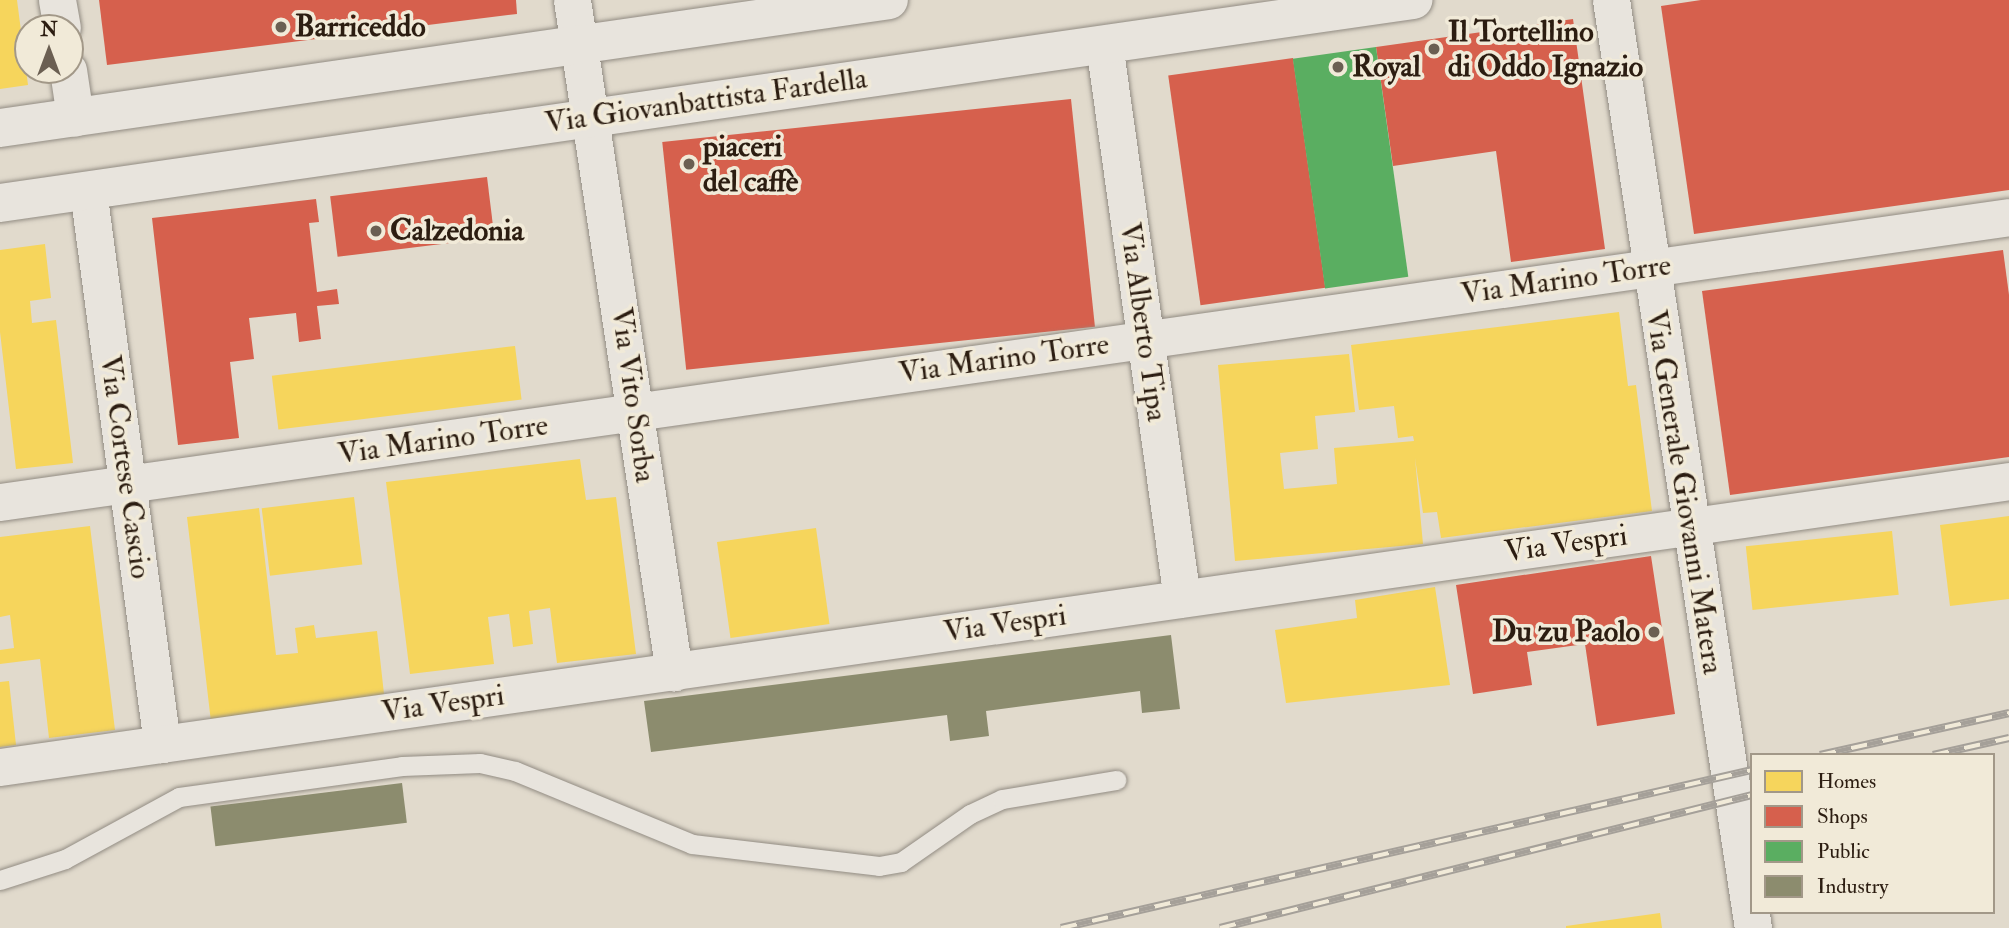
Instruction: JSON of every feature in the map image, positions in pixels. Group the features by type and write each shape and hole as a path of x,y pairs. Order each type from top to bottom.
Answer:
{"main road":[{"path":"0,128 889,0"},
{"name":"Via Giovanbattista Fardella","path":"0,203 1413,0"}],"street":[{"name":"Via Vito Sorba","path":"572,0 674,671"},
{"name":"Via Generale Giovanni Matera","path":"1611,0 1688,526 1750,909"},
{"name":"Via Alberto Tipa","path":"1104,44 1182,599"},
{"path":"70,84 75,117"},
{"name":"Via Cortese Cascio","path":"88,190 162,744"},
{"name":"Via Marino Torre","path":"0,502 2009,217"},
{"name":"Via Vespri","path":"0,767 2009,481"}],"lane":[{"path":"0,880 65,859 180,797 413,765 480,763 515,771 692,844 879,866 901,862 970,814 1002,799 1116,780"}],"building: Homes":[{"path":"0,0 17,0 19,14 14,14 14,84 28,85 0,89"},
{"path":"45,244 51,298 30,301 32,323 56,320 73,463 16,469 0,332 0,250"},
{"path":"1619,312 1628,386 1636,385 1652,511 1441,538 1437,512 1423,513 1415,458 1423,544 1235,561 1218,365 1349,354 1355,412 1315,416 1318,449 1280,453 1284,489 1337,484 1334,448 1414,441 1413,436 1398,438 1394,406 1359,410 1351,345"},
{"path":"515,346 522,400 278,429 272,376"},
{"path":"580,459 586,500 616,497 636,654 557,663 550,608 529,611 533,644 513,647 509,614 488,617 494,664 410,674 386,482"},
{"path":"354,497 362,564 270,576 262,508"},
{"path":"259,508 276,655 298,653 295,628 314,625 316,638 377,631 385,703 211,722 187,517"},
{"path":"2009,516 2009,599 1950,606 1940,525"},
{"path":"90,526 115,730 49,738 40,659 0,664 0,650 14,648 10,615 0,617 0,537"},
{"path":"816,528 829,624 730,638 717,542"},
{"path":"1892,531 1899,595 1752,610 1746,546"},
{"path":"1435,587 1450,685 1286,703 1275,630 1357,618 1355,600"},
{"path":"9,681 16,745 0,747 0,682"},
{"path":"1660,913 1662,928 1566,928 1566,926"}],"building: Shops":[{"path":"99,0 516,0 517,14 107,65"},
{"path":"1701,0 2009,0 2009,190 1694,234 1661,6"},
{"path":"1573,19 1605,249 1511,262 1496,151 1393,166 1376,47"},
{"path":"1293,58 1325,288 1201,305 1168,76"},
{"path":"1071,99 1095,327 686,370 662,142"},
{"path":"487,177 494,238 338,257 330,196"},
{"path":"316,199 319,222 309,223 317,292 337,289 339,304 317,306 321,339 299,342 296,313 249,318 254,359 230,362 239,438 178,445 152,218"},
{"path":"2003,250 2009,295 2009,457 1730,495 1702,291"},
{"path":"1651,556 1675,714 1597,726 1585,644 1527,652 1532,685 1473,694 1456,585"}],"building: Public":[{"path":"1376,47 1408,277 1325,288 1293,59"}],"building: Industry":[{"path":"1171,635 1180,709 1142,713 1140,691 986,711 989,736 950,741 947,715 651,752 644,701"},
{"path":"402,783 407,823 215,846 210,807"}],"railway":[{"path":"1829,753 2009,713"},
{"path":"1942,753 2009,738"},
{"path":"1061,928 1750,770"},
{"path":"1220,928 1750,796"}],"place":[{"name":"Barriceddo","path":"281,27"},
{"name":"Il Tortellino di Oddo Ignazio","path":"1434,49"},
{"name":"Royal","path":"1338,67"},
{"name":"piaceri del caffè","path":"689,164"},
{"name":"Calzedonia","path":"376,231"},
{"name":"Du zu Paolo","path":"1654,632"}]}
